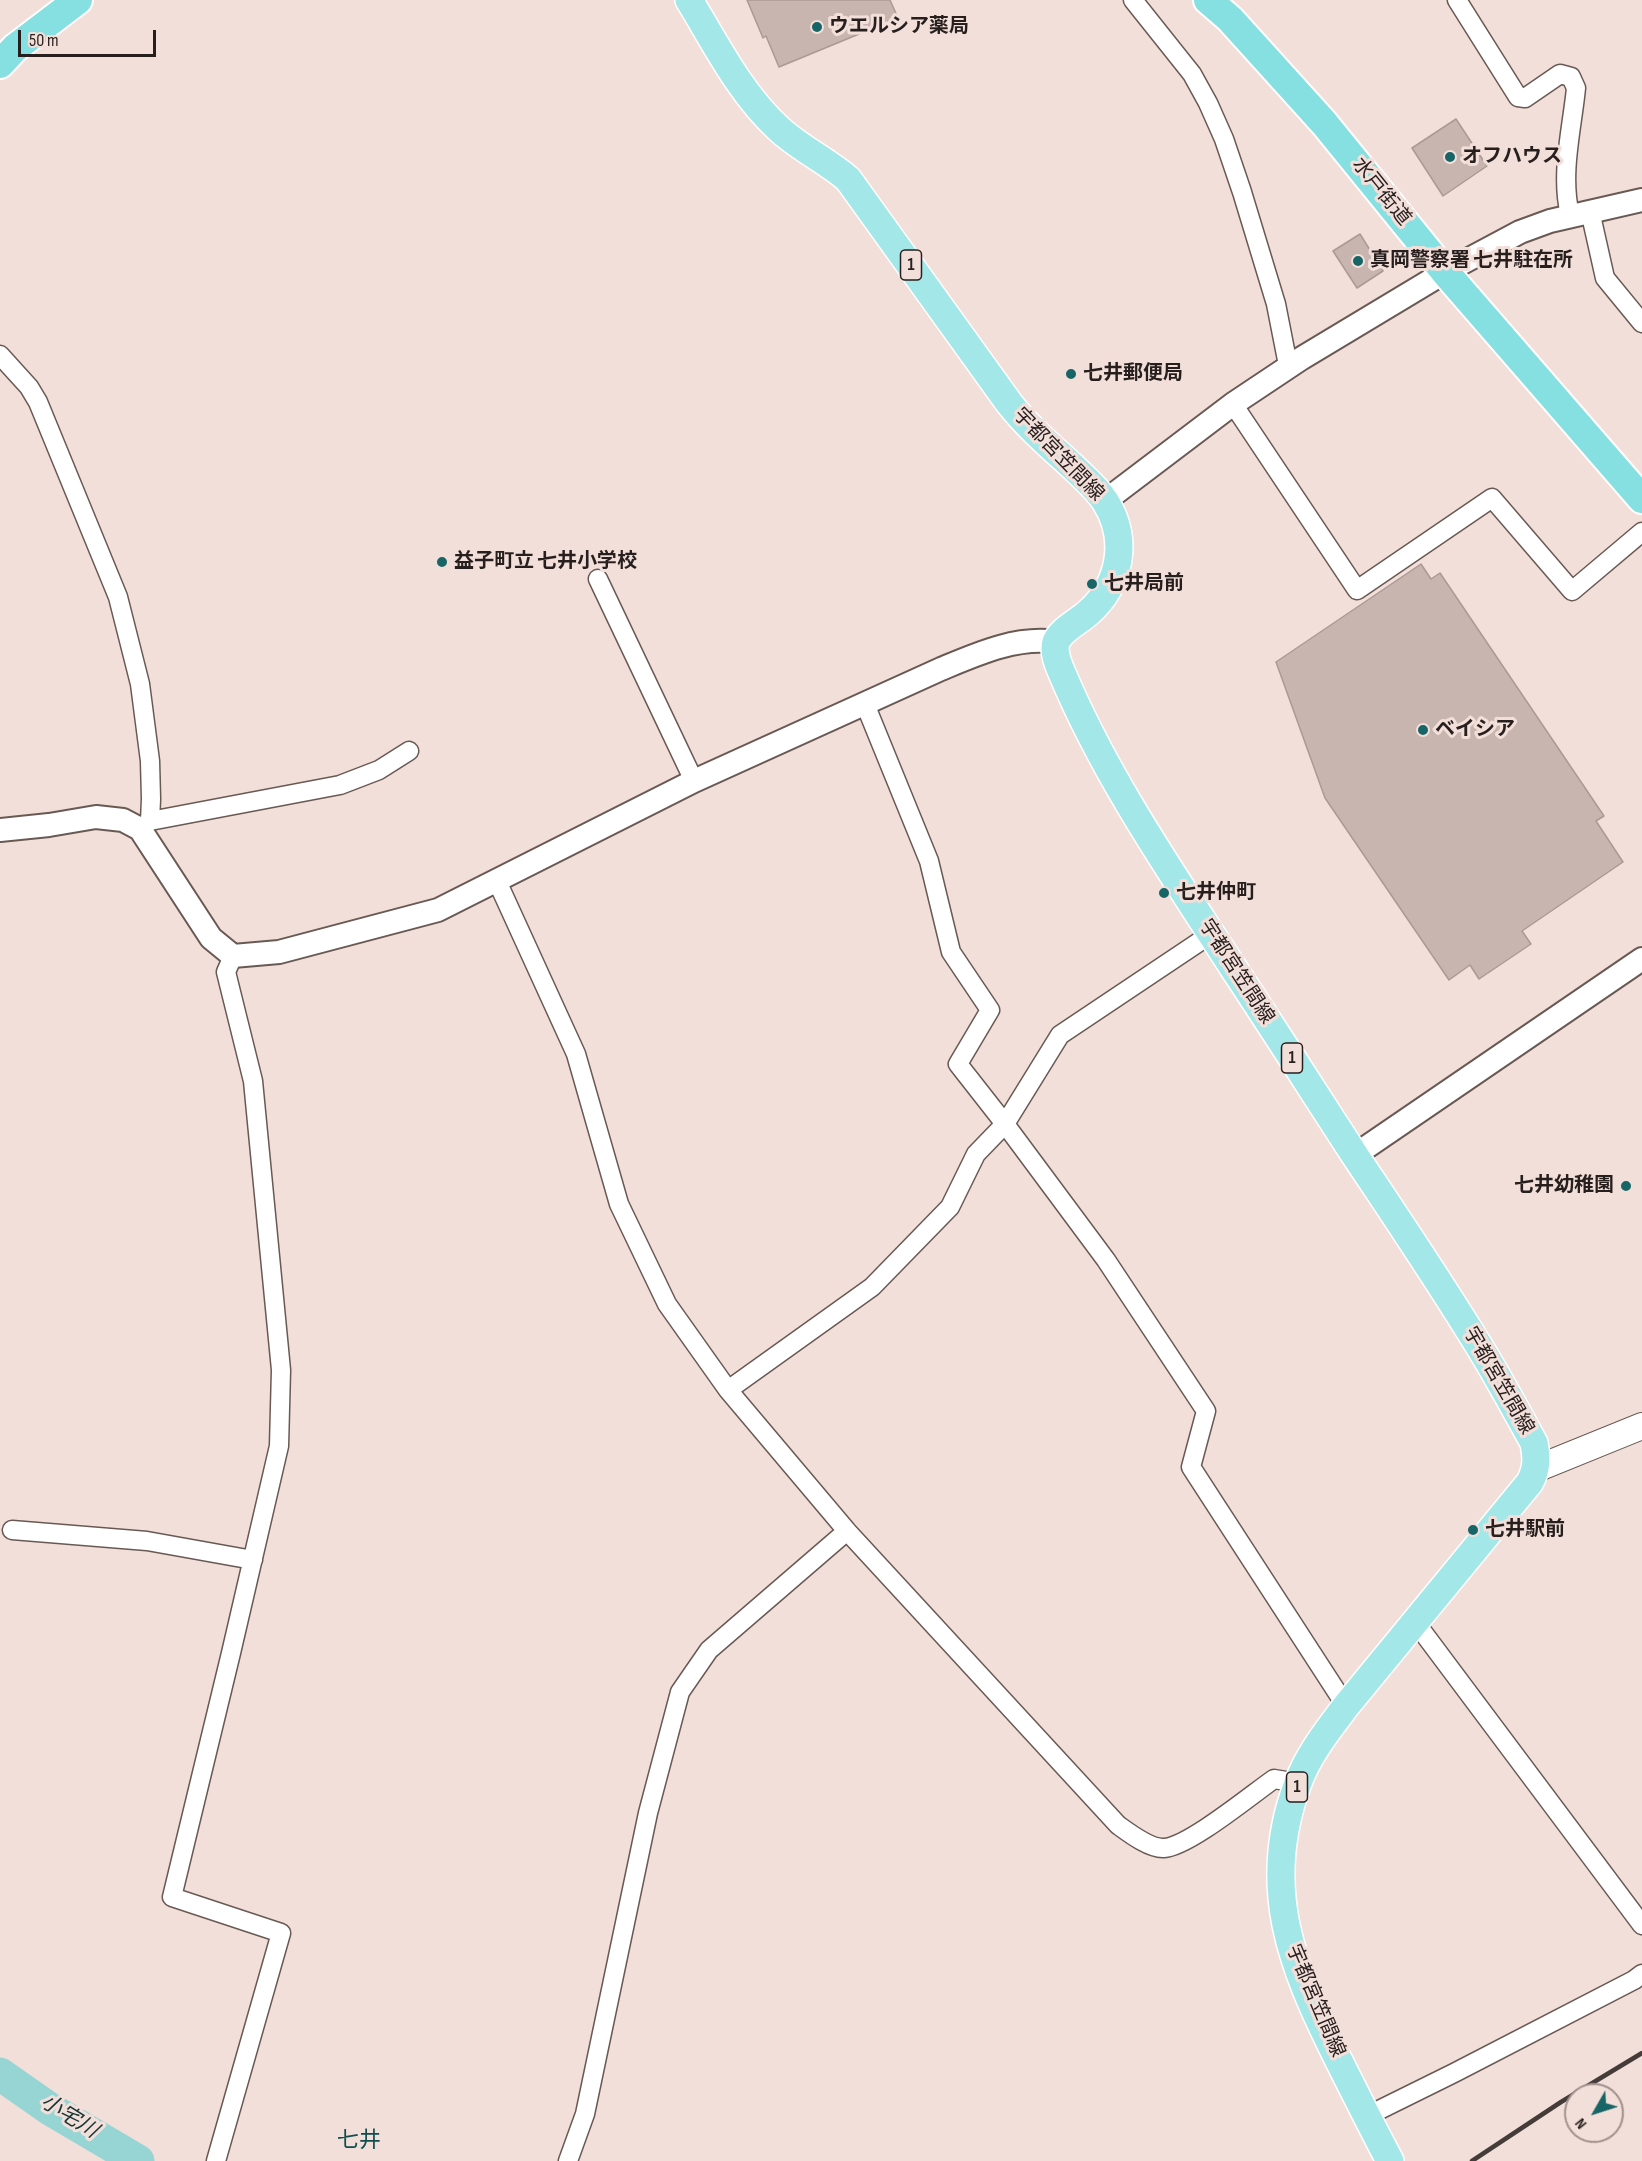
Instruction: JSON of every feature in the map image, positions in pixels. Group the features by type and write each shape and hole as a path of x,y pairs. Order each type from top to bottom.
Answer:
{"highway":[{"path":"0,64 15,48 78,0"},
{"name":"水戸街道","path":"1208,0 1230,19 1323,123 1445,272 1642,499"}],"main road":[{"name":"宇都宮笠間線","path":"689,0 735,76 757,106 779,129 848,179 1009,403 1022,419 1094,487 1105,501 1116,523 1120,545 1118,566 1111,585 1098,604 1064,632 1056,642 1055,653 1074,701 1131,808 1179,886 1431,1269 1487,1358 1534,1443 1537,1455 1536,1469 1519,1497 1346,1706 1312,1755 1298,1783 1287,1825 1280,1874 1289,1944 1317,2016 1390,2161"},
{"path":"1536,1469 1642,1426"}],"street":[{"path":"1133,0 1192,74 1224,139 1276,304 1289,366"},
{"path":"1456,0 1518,97 1525,98 1560,74 1571,77 1576,88 1566,172 1567,201 1580,213 1605,279 1642,323"},
{"path":"1105,501 1233,404 1289,366 1445,272 1520,232 1580,213 1642,200"},
{"path":"0,355 29,387 38,402 118,597 140,684 150,761 152,799 145,825 211,938 233,956 279,952 438,910 694,781 941,669 1023,642 1045,640 1056,642"},
{"path":"1233,404 1357,590 1492,498 1572,591 1642,532"},
{"path":"598,579 694,781"},
{"path":"865,704 929,861 951,952 990,1010 958,1064 1106,1260 1206,1411 1191,1467 1346,1706"},
{"path":"0,830 96,817 145,825 340,785 379,770 408,751"},
{"path":"497,881 576,1054 619,1204 667,1304 728,1390 847,1531 1118,1826 1142,1841 1162,1849 1188,1840 1274,1779 1298,1783"},
{"path":"728,1390 872,1287 950,1207 976,1154 1005,1124 1060,1035 1211,934"},
{"path":"216,2161 281,1933 172,1897 279,1446 281,1370 253,1081 226,972 233,956"},
{"path":"1355,1155 1642,959"},
{"path":"12,1530 147,1541 253,1560"},
{"path":"568,2161 585,2114 648,1813 680,1692 710,1650 847,1531"},
{"path":"1416,1623 1642,1922"},
{"path":"1367,2116 1465,2068 1642,1974"}],"building":[{"name":"ウエルシア薬局","path":"747,0 890,0 898,18 779,67 766,36 763,38"},
{"path":"1456,119 1487,166 1443,196 1412,148"},
{"name":"真岡警察署 七井駐在所","path":"1360,234 1383,271 1357,288 1333,251"},
{"name":"ベイシア","path":"1421,564 1431,579 1440,573 1604,816 1596,821 1623,862 1522,931 1531,944 1479,979 1470,965 1449,980 1325,798 1276,662"}],"waterway":[{"name":"小宅川","path":"0,2074 50,2109 138,2161"}],"railway":[{"path":"1472,2161 1561,2102 1642,2053"}],"place":[{"name":"ウエルシア薬局","path":"817,27"},
{"name":"オフハウス","path":"1450,157"},
{"name":"真岡警察署 七井駐在所","path":"1358,261"},
{"name":"七井郵便局","path":"1071,374"},
{"name":"益子町立 七井小学校","path":"442,562"},
{"name":"七井局前","path":"1092,584"},
{"name":"ベイシア","path":"1423,730"},
{"name":"七井仲町","path":"1164,893"},
{"name":"七井幼稚園","path":"1626,1186"},
{"name":"七井駅前","path":"1473,1530"}],"district":[{"name":"七井","path":"359,2141"}]}
